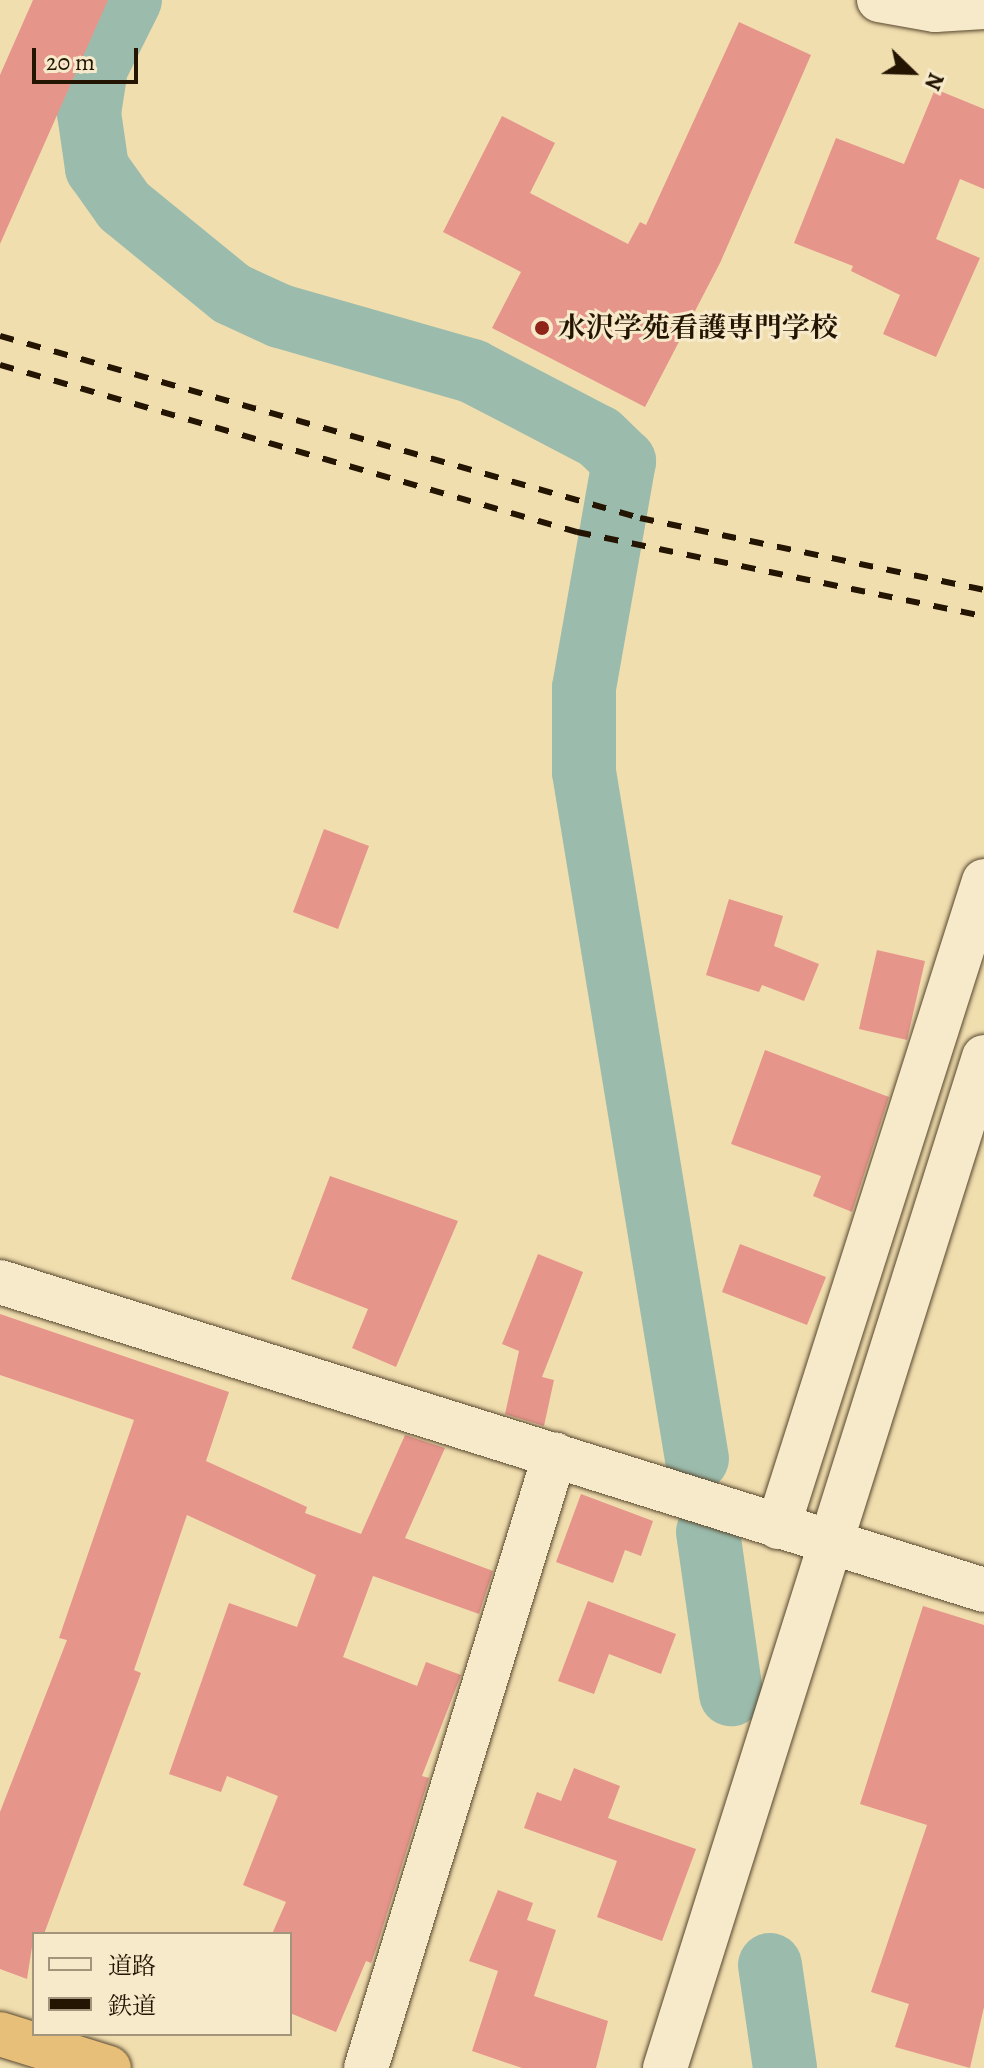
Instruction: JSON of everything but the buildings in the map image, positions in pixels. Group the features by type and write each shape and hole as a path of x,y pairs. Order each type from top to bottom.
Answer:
{"highway":[{"path":"0,2034 109,2068"}],"street":[{"path":"879,0 935,10 984,7"},
{"path":"778,1527 984,881"},
{"path":"665,2068 854,1479 984,1057"},
{"path":"0,1282 984,1590"},
{"path":"366,2068 555,1454"}],"waterway":[{"path":"130,0 96,68 89,113 97,168 124,206 232,294 280,316 472,371 599,437 624,461 584,688 584,772 697,1459"},
{"path":"708,1532 731,1694"},
{"path":"770,1965 785,2068"}],"railway":[{"path":"0,336 640,518 984,590"},
{"path":"0,365 577,532 984,616"}],"place":[{"name":"水沢学苑看護専門学校","path":"542,328"}]}
